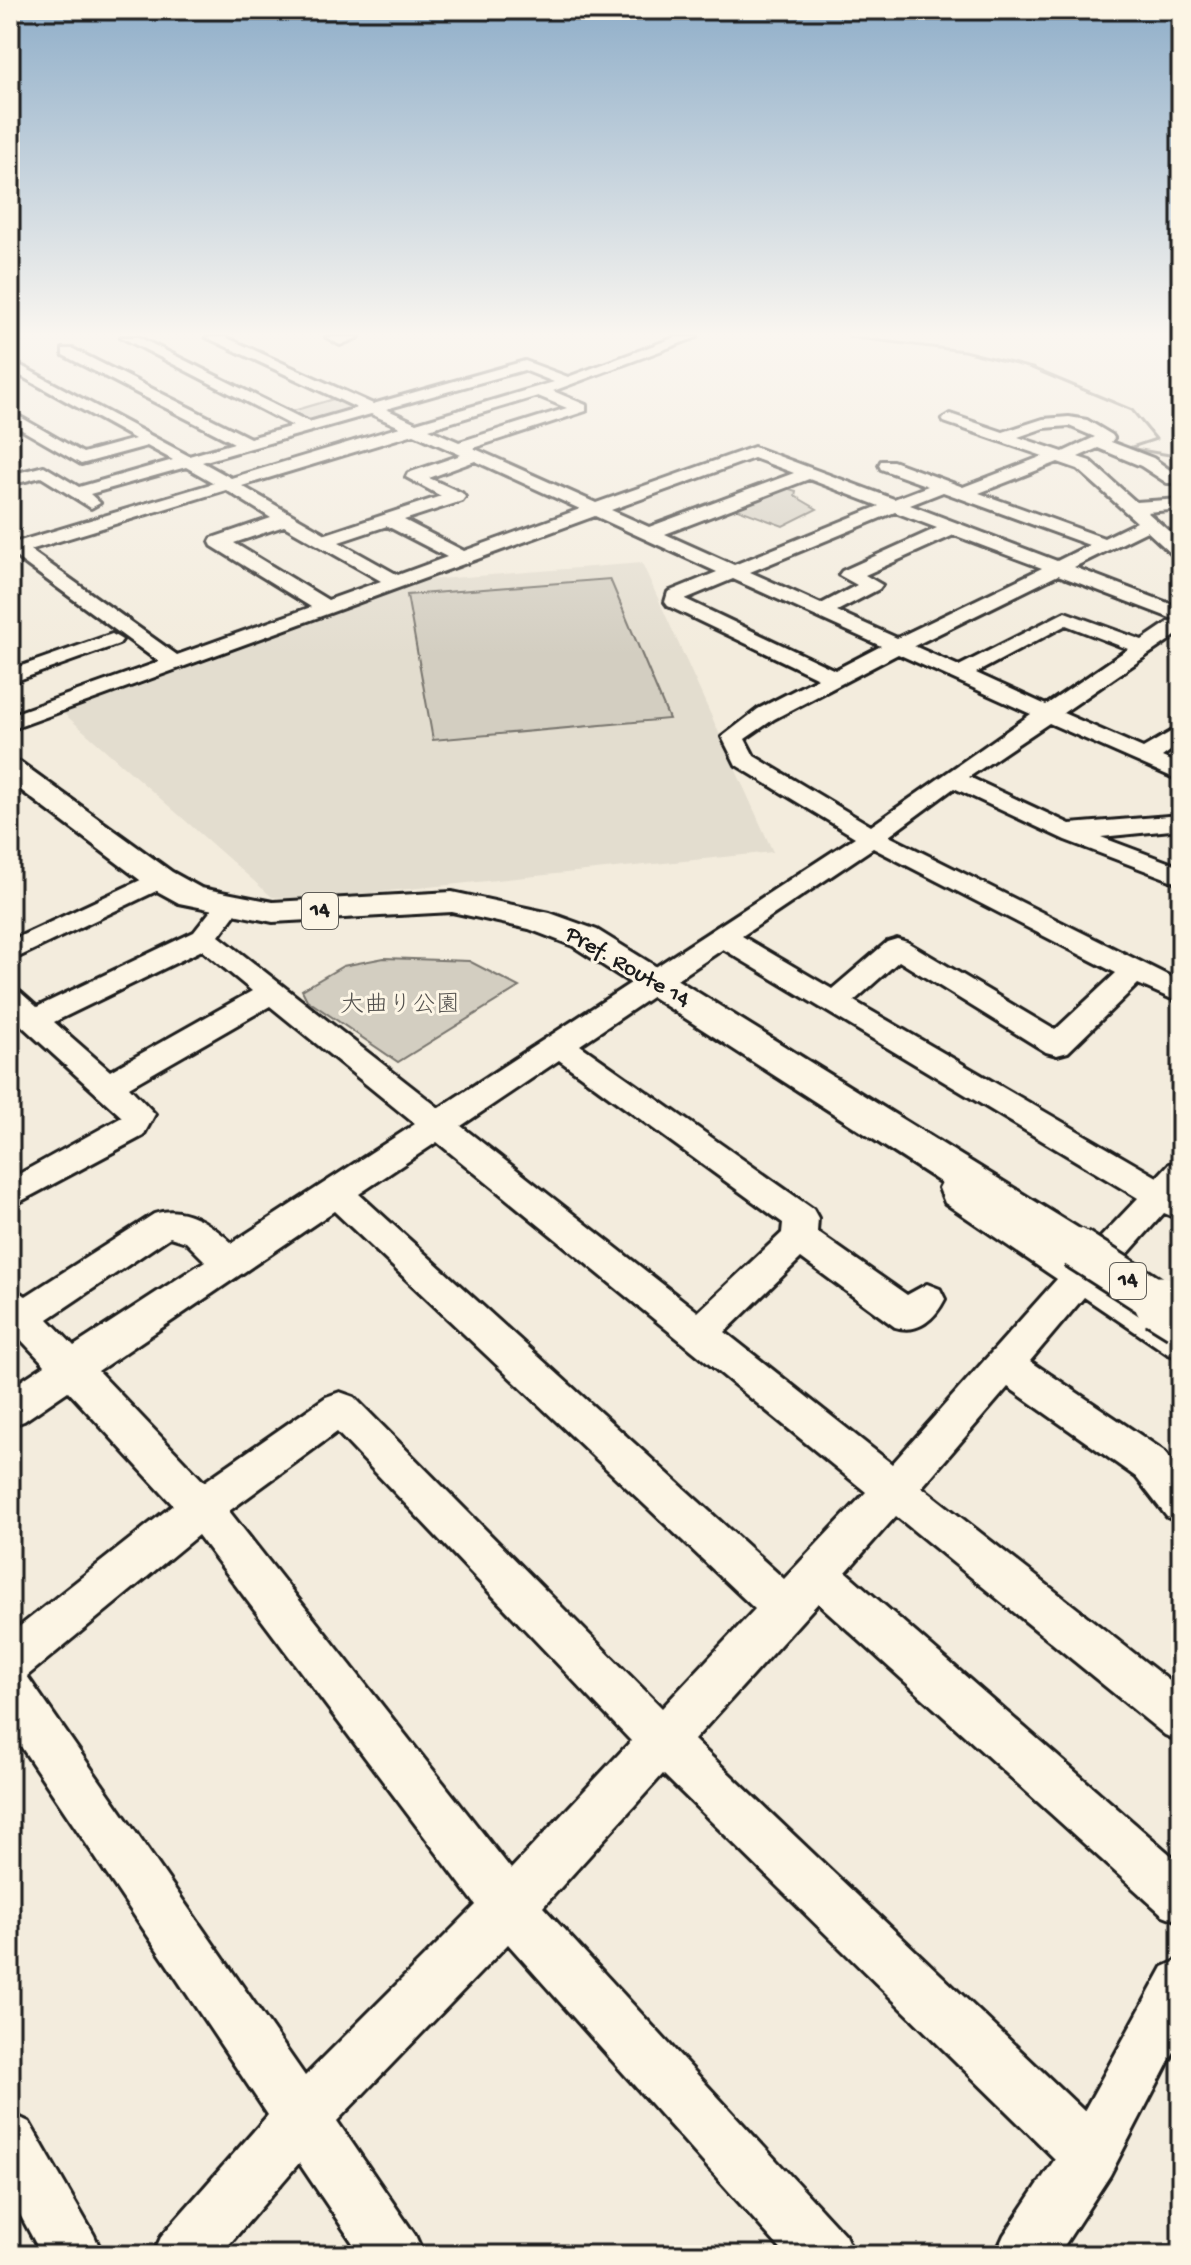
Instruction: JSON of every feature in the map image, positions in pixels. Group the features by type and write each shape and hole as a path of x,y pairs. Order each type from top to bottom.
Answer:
{"main road":[{"name":"Pref. Route 14","path":"10,768 160,879 191,896 273,912 452,902 538,920 585,938 962,1176 1088,1262"},
{"name":"14","path":"1088,1262 1181,1315"}],"street":[{"path":"52,443 81,459 139,443"},
{"path":"148,443 398,583"},
{"path":"246,443 250,445"},
{"path":"76,493 258,443"},
{"path":"13,549 114,519 131,518 147,524 371,443"},
{"path":"445,443 1181,774"},
{"path":"457,448 473,443"},
{"path":"1020,443 1084,465 1181,552"},
{"path":"964,493 1096,443"},
{"path":"1100,443 1147,462 1173,479"},
{"path":"697,452 726,462"},
{"path":"10,723 754,452 1181,615"},
{"path":"324,541 456,497 414,477 475,456"},
{"path":"887,465 1105,545"},
{"path":"649,468 680,480"},
{"path":"10,480 44,471 114,519"},
{"path":"648,534 810,473"},
{"path":"837,679 675,602 675,596 942,486"},
{"path":"1129,508 1181,504"},
{"path":"285,519 219,542 327,608"},
{"path":"389,520 463,558"},
{"path":"1148,524 897,646 766,714 733,737 744,760 872,837 1181,994"},
{"path":"821,612 872,585 849,575 953,528"},
{"path":"13,549 174,663"},
{"path":"959,674 1065,618 1143,648"},
{"path":"10,1409 872,837 952,778 1181,623"},
{"path":"10,677 112,640"},
{"path":"1144,758 1181,733"},
{"path":"952,778 1067,832 1181,876"},
{"path":"1067,832 1181,822"},
{"path":"10,952 160,879"},
{"path":"34,1020 204,938 229,905"},
{"path":"182,2255 302,2118 509,1907 894,1490 1005,1364 1088,1262 1174,1191 834,1003 721,936"},
{"path":"204,938 1181,1719"},
{"path":"834,1003 897,948 1057,1045 1135,971"},
{"path":"109,1085 272,992"},
{"path":"10,999 139,1114 132,1128 10,1194"},
{"path":"559,1045 801,1218 799,1238 699,1334"},
{"path":"336,1193 801,1591 1181,1897"},
{"path":"230,1263 197,1231 166,1223 16,1310 69,1370 201,1507 509,1907 825,2255"},
{"path":"799,1238 908,1316 927,1299"},
{"path":"1088,1262 1181,1343"},
{"path":"1005,1364 1150,1464 1181,1504"},
{"path":"10,1662 201,1507 340,1409 662,1741 1090,2155"},
{"path":"10,1690 395,2255"},
{"path":"1024,2255 1090,2155 1181,1985"},
{"path":"10,2141 74,2255"}],"shaded area":[{"path":"642,563 773,852 310,899 272,897 61,711 414,581"}],"green space":[{"path":"783,487 796,491 795,496 817,509 783,526 732,507"},
{"path":"610,579 669,719 433,740 407,595"},
{"name":"大曲り公園","path":"384,958 469,961 519,987 398,1062 307,1000 302,990 343,966"}],"waterway":[{"path":"1145,443 1129,448 1181,457"}]}
